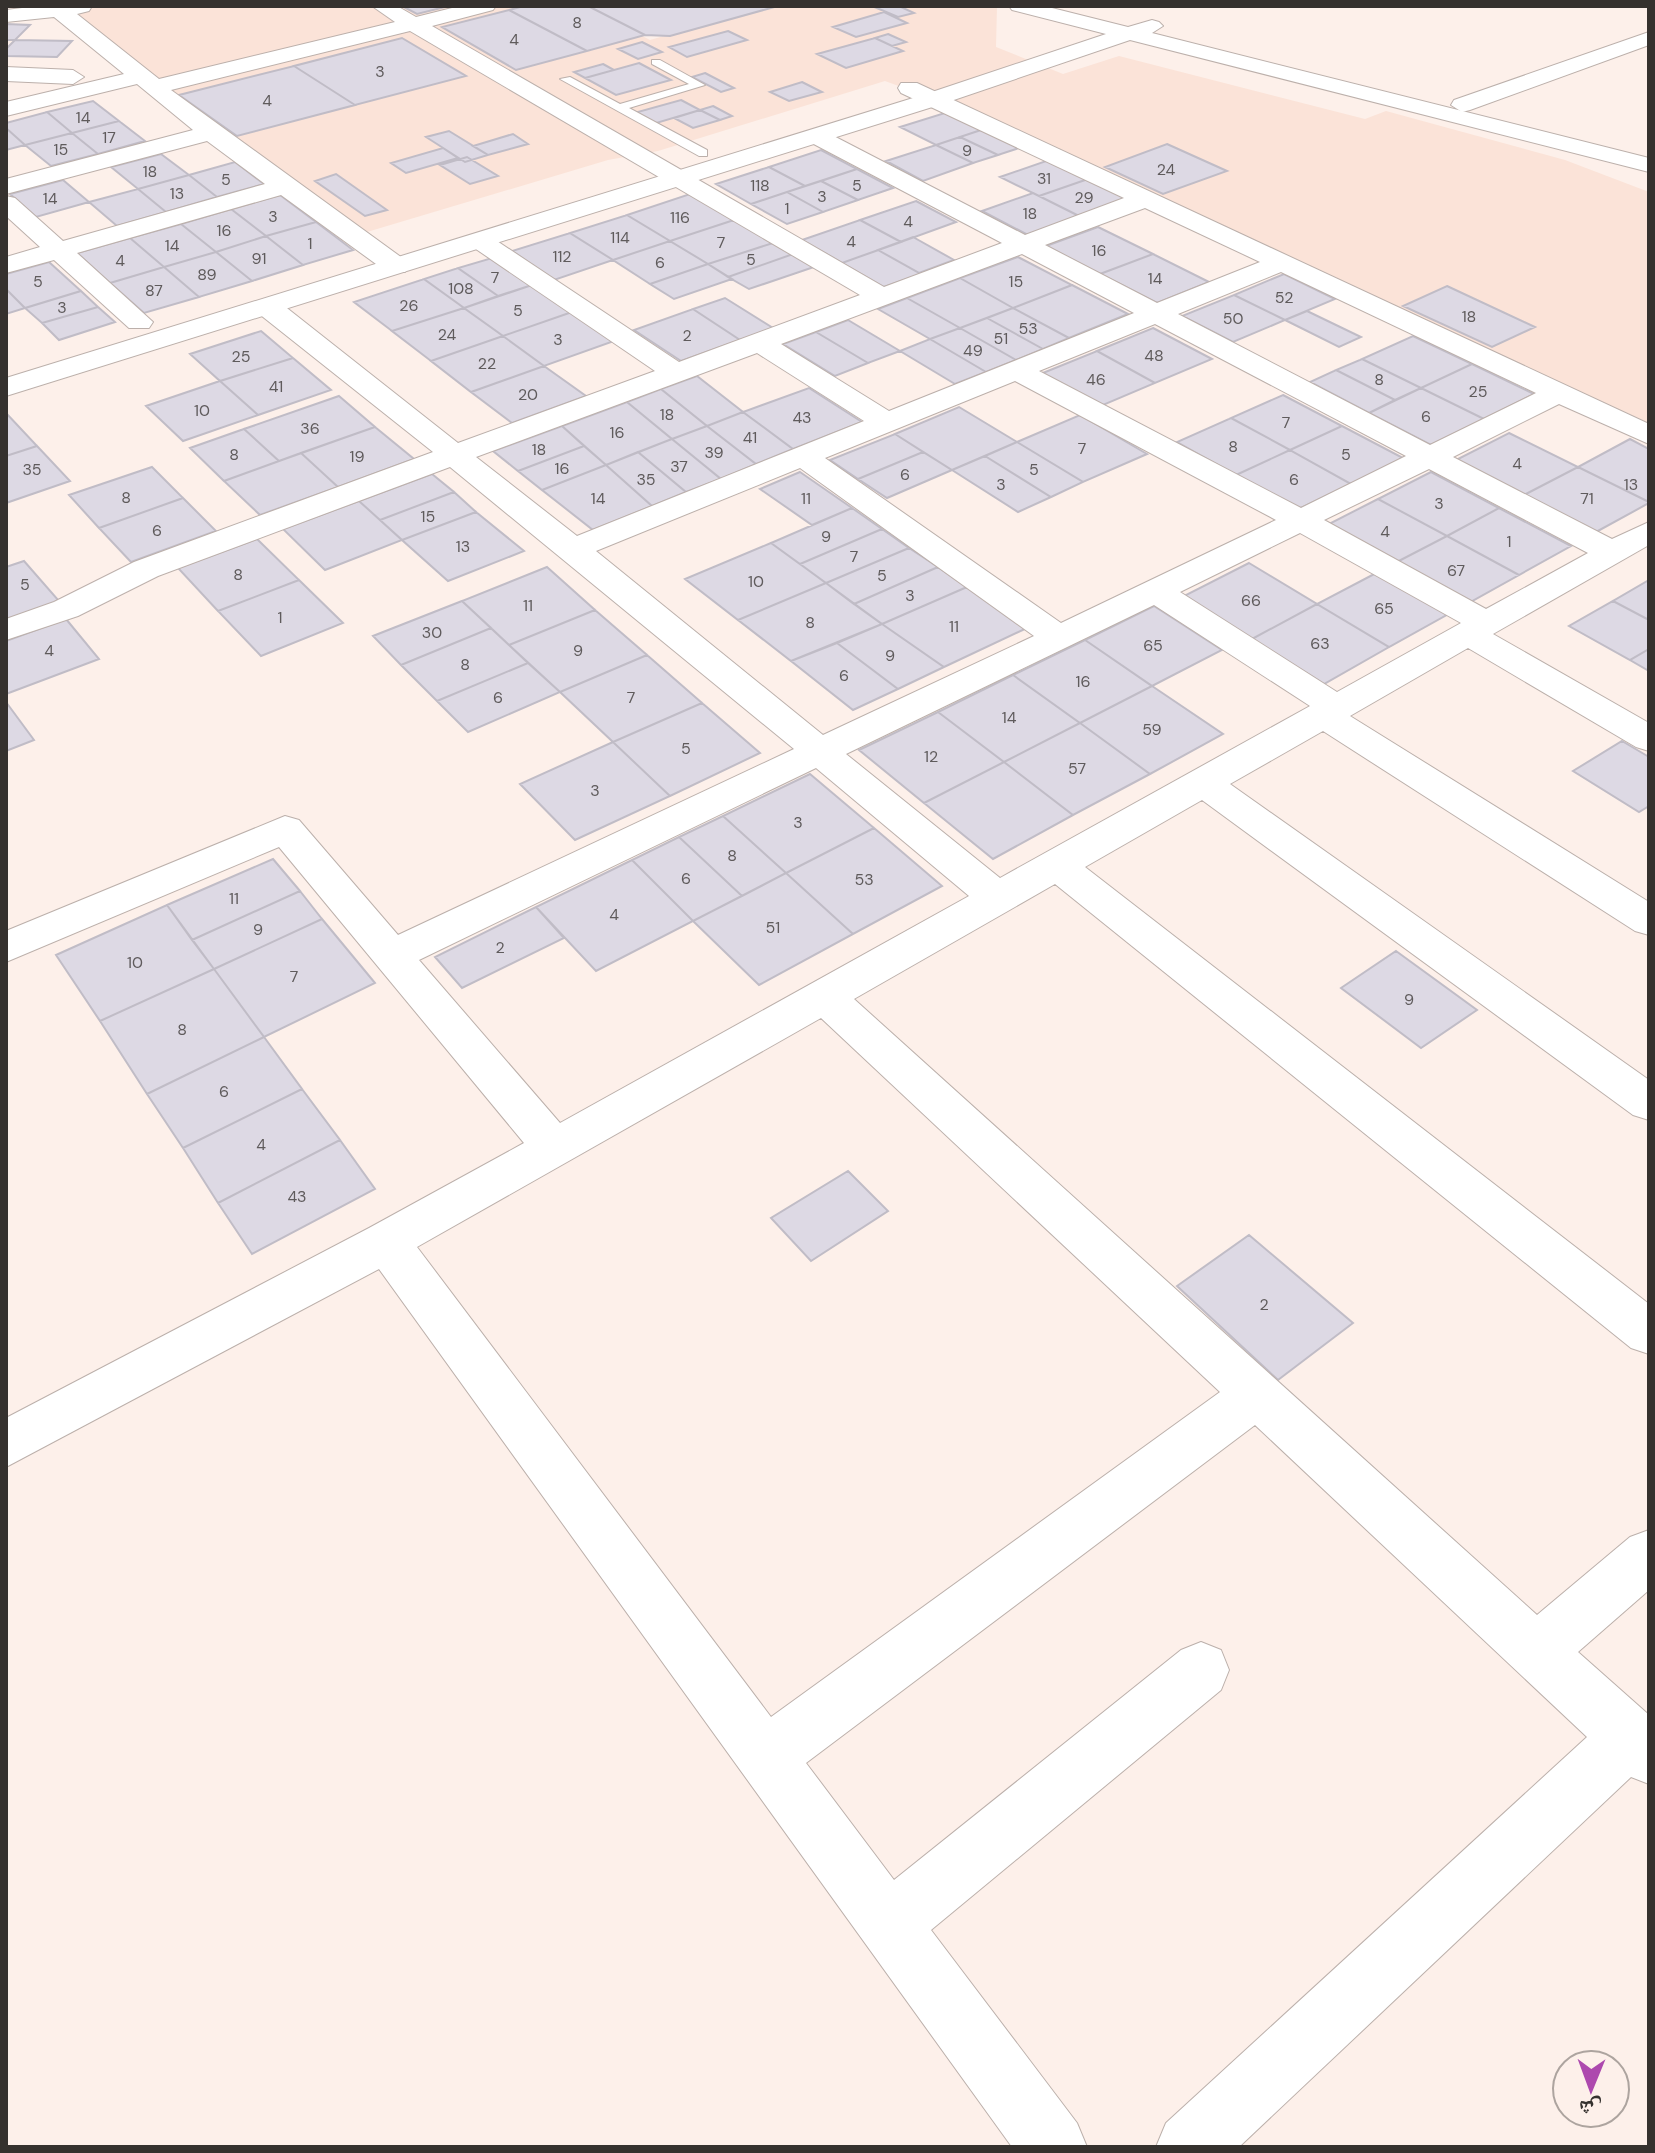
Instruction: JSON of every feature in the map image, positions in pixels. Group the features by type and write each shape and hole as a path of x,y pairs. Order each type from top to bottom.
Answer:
{"street":[{"path":"6,16 88,6"},
{"path":"382,6 673,172 882,297"},
{"path":"6,109 147,82 486,6"},
{"path":"1019,6 1124,25 1649,152"},
{"path":"1075,6 1124,25 1649,165"},
{"path":"58,9 211,133 396,266"},
{"path":"6,387 479,240 673,172 703,153 1124,25"},
{"path":"6,364 372,250 816,136 934,99 1124,25"},
{"path":"1462,105 1649,38"},
{"path":"6,74 147,82"},
{"path":"909,88 1649,435"},
{"path":"6,187 211,133"},
{"path":"816,136 1612,552"},
{"path":"6,265 284,186"},
{"path":"6,630 66,609 146,569 1146,199"},
{"path":"6,203 139,322"},
{"path":"479,240 677,373"},
{"path":"573,549 1279,264"},
{"path":"268,307 573,549 997,897"},
{"path":"759,342 886,422"},
{"path":"1016,370 1300,520 1649,739"},
{"path":"391,956 1156,591 1559,393"},
{"path":"802,456 1057,636"},
{"path":"6,1444 386,1242 1649,532"},
{"path":"1156,591 1328,710 1649,921"},
{"path":"1202,782 1649,1103"},
{"path":"6,947 285,829 554,1147"},
{"path":"1057,865 1649,1333"},
{"path":"823,995 1640,1747 1190,2147"},
{"path":"386,1242 1053,2147"},
{"path":"766,1757 1257,1394"},
{"path":"1536,1652 1649,1555"},
{"path":"889,1924 1201,1670"}],"lane":[{"path":"618,108 699,85 656,62"},
{"path":"566,79 703,153"}],"shaded area":[{"path":"69,6 584,6 650,40 768,6 997,7 996,47 1063,74 1119,56 1365,119 1386,111 1565,160 1649,192 1649,423 934,99 885,81 658,151 608,160 367,232 178,97"}],"building":[{"path":"402,6 449,6 417,14"},
{"path":"524,6 588,6 645,35 587,51 509,10"},
{"path":"588,6 778,6 670,36 645,35"},
{"path":"872,6 899,6 914,13 898,17"},
{"path":"509,10 587,51 516,70 442,27"},
{"path":"884,12 907,23 856,37 833,27"},
{"path":"6,24 30,25 15,40 6,40"},
{"path":"728,31 747,40 687,57 669,47"},
{"path":"888,34 906,42 892,46 875,38"},
{"path":"402,38 466,76 355,105 294,66"},
{"path":"875,38 903,51 846,68 817,54"},
{"path":"15,40 72,41 57,57 6,56 6,49"},
{"path":"642,42 662,52 638,59 618,49"},
{"path":"639,63 671,80 616,95 585,78"},
{"path":"603,64 614,70 585,78 574,72"},
{"path":"294,66 355,105 237,136 179,95"},
{"path":"705,73 734,88 721,92 692,77"},
{"path":"802,82 822,92 789,101 770,92"},
{"path":"681,100 700,110 653,124 634,113"},
{"path":"93,101 119,121 72,133 47,112"},
{"path":"713,106 732,116 720,120 700,110"},
{"path":"700,110 720,120 693,128 674,118"},
{"path":"47,112 72,133 25,145 6,128 6,123"},
{"path":"948,112 984,129 936,145 900,127"},
{"path":"119,121 145,141 98,154 72,133"},
{"path":"6,128 25,145 6,150"},
{"path":"984,129 1022,147 998,155 960,137"},
{"path":"449,131 488,155 465,162 426,137"},
{"path":"72,133 98,154 51,166 25,145"},
{"path":"513,134 528,144 488,155 473,146"},
{"path":"960,137 998,155 973,163 936,145"},
{"path":"1167,144 1227,171 1163,194 1105,167"},
{"path":"936,145 973,163 923,181 886,161"},
{"path":"443,148 458,158 406,173 391,163"},
{"path":"821,150 857,169 805,186 769,167"},
{"path":"161,154 189,175 138,189 111,167"},
{"path":"467,157 498,176 470,184 440,165"},
{"path":"1049,160 1088,179 1039,196 1000,177"},
{"path":"235,162 264,184 217,197 189,175"},
{"path":"769,167 805,186 751,204 716,184"},
{"path":"857,169 893,188 858,200 821,181"},
{"path":"336,174 387,210 365,216 315,181"},
{"path":"189,175 217,197 166,212 138,189"},
{"path":"1088,179 1128,198 1079,216 1039,196"},
{"path":"63,180 89,202 36,217 10,194"},
{"path":"821,181 858,200 823,212 787,192"},
{"path":"138,189 166,212 117,226 89,202"},
{"path":"787,192 823,212 787,224 751,204"},
{"path":"1033,193 1079,216 1028,235 982,211"},
{"path":"690,194 734,220 670,241 627,215"},
{"path":"280,195 316,222 266,236 231,209"},
{"path":"916,201 956,222 901,242 860,220"},
{"path":"231,209 266,236 216,252 181,224"},
{"path":"627,215 670,241 613,260 570,233"},
{"path":"734,220 773,243 708,264 670,241"},
{"path":"860,220 901,242 842,263 802,240"},
{"path":"316,222 353,250 303,265 266,236"},
{"path":"181,224 216,252 164,267 130,238"},
{"path":"1098,227 1153,254 1100,274 1046,246"},
{"path":"570,233 613,260 554,280 512,251"},
{"path":"266,236 303,265 252,281 216,252"},
{"path":"913,237 954,260 919,273 878,250"},
{"path":"130,238 164,267 110,283 77,253"},
{"path":"670,241 708,264 650,284 613,260"},
{"path":"773,243 793,254 728,277 708,264"},
{"path":"878,250 921,274 884,287 842,263"},
{"path":"216,252 252,281 199,297 164,267"},
{"path":"793,254 814,267 749,289 728,277"},
{"path":"1153,254 1209,282 1157,303 1100,274"},
{"path":"1018,257 1072,285 1013,308 960,278"},
{"path":"492,258 532,285 498,296 458,268"},
{"path":"49,262 81,291 25,308 6,289 6,274"},
{"path":"708,264 732,279 674,299 650,284"},
{"path":"164,267 199,297 144,313 110,283"},
{"path":"458,268 498,296 464,308 424,279"},
{"path":"1284,274 1335,299 1285,320 1234,295"},
{"path":"960,278 1013,308 960,328 907,298"},
{"path":"424,279 464,308 392,331 354,302"},
{"path":"532,285 572,312 503,336 464,308"},
{"path":"1072,285 1128,314 1069,338 1013,308"},
{"path":"1447,286 1535,327 1492,347 1403,306"},
{"path":"6,289 25,308 6,314"},
{"path":"81,291 98,307 42,323 25,308"},
{"path":"1234,295 1285,320 1233,342 1182,316"},
{"path":"725,298 773,328 740,340 693,309"},
{"path":"907,298 960,328 930,339 878,309"},
{"path":"98,307 115,322 59,340 42,323"},
{"path":"464,308 503,336 431,361 392,331"},
{"path":"1013,308 1069,338 1043,349 987,318"},
{"path":"693,309 740,340 681,361 634,330"},
{"path":"1307,311 1361,337 1339,347 1285,320"},
{"path":"572,312 614,341 544,366 503,336"},
{"path":"987,318 1043,349 1016,360 960,328"},
{"path":"848,320 900,351 868,363 816,332"},
{"path":"960,328 1016,360 986,372 930,339"},
{"path":"1153,328 1212,359 1155,383 1097,351"},
{"path":"261,331 293,358 220,381 190,354"},
{"path":"816,332 868,363 835,376 783,344"},
{"path":"503,336 544,366 471,392 431,361"},
{"path":"1413,336 1472,364 1421,388 1362,359"},
{"path":"930,339 986,372 955,384 900,351"},
{"path":"1097,351 1155,383 1096,408 1038,375"},
{"path":"293,358 331,390 258,415 220,381"},
{"path":"1362,359 1421,388 1395,400 1336,370"},
{"path":"1472,364 1534,394 1484,419 1421,388"},
{"path":"544,366 586,396 512,423 471,392"},
{"path":"1336,370 1395,400 1369,413 1310,382"},
{"path":"697,376 743,412 707,426 661,389"},
{"path":"220,381 258,415 183,441 146,406"},
{"path":"809,388 862,422 793,449 743,412"},
{"path":"1421,388 1484,419 1431,445 1369,413"},
{"path":"661,389 707,426 672,439 627,402"},
{"path":"1283,395 1342,426 1290,450 1231,418"},
{"path":"339,396 375,427 279,461 244,429"},
{"path":"627,402 672,439 606,465 562,426"},
{"path":"959,407 1017,442 952,470 895,434"},
{"path":"743,412 793,449 756,464 707,426"},
{"path":"6,413 37,446 6,456"},
{"path":"1080,415 1147,454 1083,482 1017,442"},
{"path":"1231,418 1290,450 1236,475 1177,442"},
{"path":"562,426 584,446 518,471 493,451"},
{"path":"707,426 756,464 721,479 672,439"},
{"path":"1342,426 1403,458 1351,484 1290,450"},
{"path":"375,427 414,459 338,487 301,453"},
{"path":"244,429 279,461 224,481 190,448"},
{"path":"1509,433 1578,467 1524,495 1456,460"},
{"path":"895,434 923,452 858,479 830,460"},
{"path":"672,439 721,479 686,492 638,452"},
{"path":"1630,439 1649,449 1649,502 1578,467"},
{"path":"1017,442 1083,482 1051,497 985,456"},
{"path":"37,446 70,481 6,503 6,456"},
{"path":"584,446 606,465 542,490 518,471"},
{"path":"1290,450 1351,484 1297,510 1236,475"},
{"path":"638,452 686,492 652,506 606,465"},
{"path":"923,452 952,470 887,498 858,479"},
{"path":"301,453 338,487 260,515 224,481"},
{"path":"985,456 1051,497 1018,512 952,470"},
{"path":"606,465 652,506 593,530 542,490"},
{"path":"152,467 183,498 99,528 69,495"},
{"path":"1578,467 1649,503 1596,532 1524,495"},
{"path":"800,472 852,508 812,525 760,489"},
{"path":"1431,472 1499,508 1447,536 1378,499"},
{"path":"432,474 454,492 380,520 359,501"},
{"path":"454,492 476,512 402,540 380,520"},
{"path":"183,498 216,531 131,562 99,528"},
{"path":"1378,499 1447,536 1393,564 1325,526"},
{"path":"359,501 402,540 325,570 283,529"},
{"path":"852,508 882,529 800,564 771,543"},
{"path":"1499,508 1571,546 1519,575 1447,536"},
{"path":"476,512 524,551 448,581 402,540"},
{"path":"882,529 909,548 826,583 800,564"},
{"path":"1447,536 1519,575 1465,605 1393,564"},
{"path":"257,539 299,580 218,611 178,568"},
{"path":"771,543 826,583 738,620 685,579"},
{"path":"909,548 938,567 854,604 826,583"},
{"path":"24,561 59,601 6,621 6,567"},
{"path":"1249,563 1317,604 1252,639 1184,596"},
{"path":"547,567 595,610 509,645 462,601"},
{"path":"938,567 967,587 882,624 854,604"},
{"path":"1380,571 1452,612 1389,647 1317,604"},
{"path":"299,580 343,623 261,656 218,611"},
{"path":"1649,580 1649,620 1613,601"},
{"path":"826,583 882,624 791,661 738,620"},
{"path":"967,587 1027,628 944,667 882,624"},
{"path":"462,601 491,628 401,665 373,636"},
{"path":"1613,601 1649,620 1649,649 1630,660 1569,626"},
{"path":"1317,604 1389,647 1324,684 1252,639"},
{"path":"1154,606 1222,650 1152,686 1085,640"},
{"path":"595,610 647,655 560,692 509,645"},
{"path":"66,619 99,659 6,694 6,641"},
{"path":"882,624 944,667 898,689 837,643"},
{"path":"491,628 528,663 437,701 401,665"},
{"path":"1085,640 1152,686 1080,723 1013,675"},
{"path":"837,643 898,689 853,710 791,661"},
{"path":"1649,649 1649,671 1630,660"},
{"path":"647,655 702,703 613,742 560,692"},
{"path":"528,663 560,692 468,732 437,701"},
{"path":"1013,675 1080,723 1004,762 938,712"},
{"path":"1152,686 1223,734 1150,774 1080,723"},
{"path":"6,702 34,740 6,751"},
{"path":"702,703 760,753 670,796 613,742"},
{"path":"938,712 1004,762 924,803 859,750"},
{"path":"1080,723 1150,774 1073,815 1004,762"},
{"path":"1622,741 1649,757 1649,806 1639,812 1573,771"},
{"path":"613,742 670,796 575,840 520,784"},
{"path":"1004,762 1073,815 993,859 924,803"},
{"path":"810,774 874,828 786,873 723,816"},
{"path":"723,816 786,873 742,896 679,837"},
{"path":"874,828 942,886 853,934 786,873"},
{"path":"679,837 742,896 693,921 632,860"},
{"path":"273,859 300,891 192,940 167,905"},
{"path":"632,860 693,921 596,971 536,907"},
{"path":"786,873 853,934 759,985 693,921"},
{"path":"300,891 322,919 214,969 192,940"},
{"path":"167,905 214,969 100,1021 56,955"},
{"path":"536,907 564,938 462,988 435,957"},
{"path":"322,919 375,983 264,1037 214,969"},
{"path":"1396,951 1477,1010 1421,1048 1341,988"},
{"path":"214,969 264,1037 147,1094 100,1021"},
{"path":"264,1037 302,1089 183,1148 147,1094"},
{"path":"302,1089 340,1140 218,1203 183,1148"},
{"path":"340,1140 375,1189 252,1254 218,1203"},
{"path":"848,1171 888,1211 811,1261 771,1218"},
{"path":"1249,1235 1353,1323 1278,1380 1177,1286"}]}
